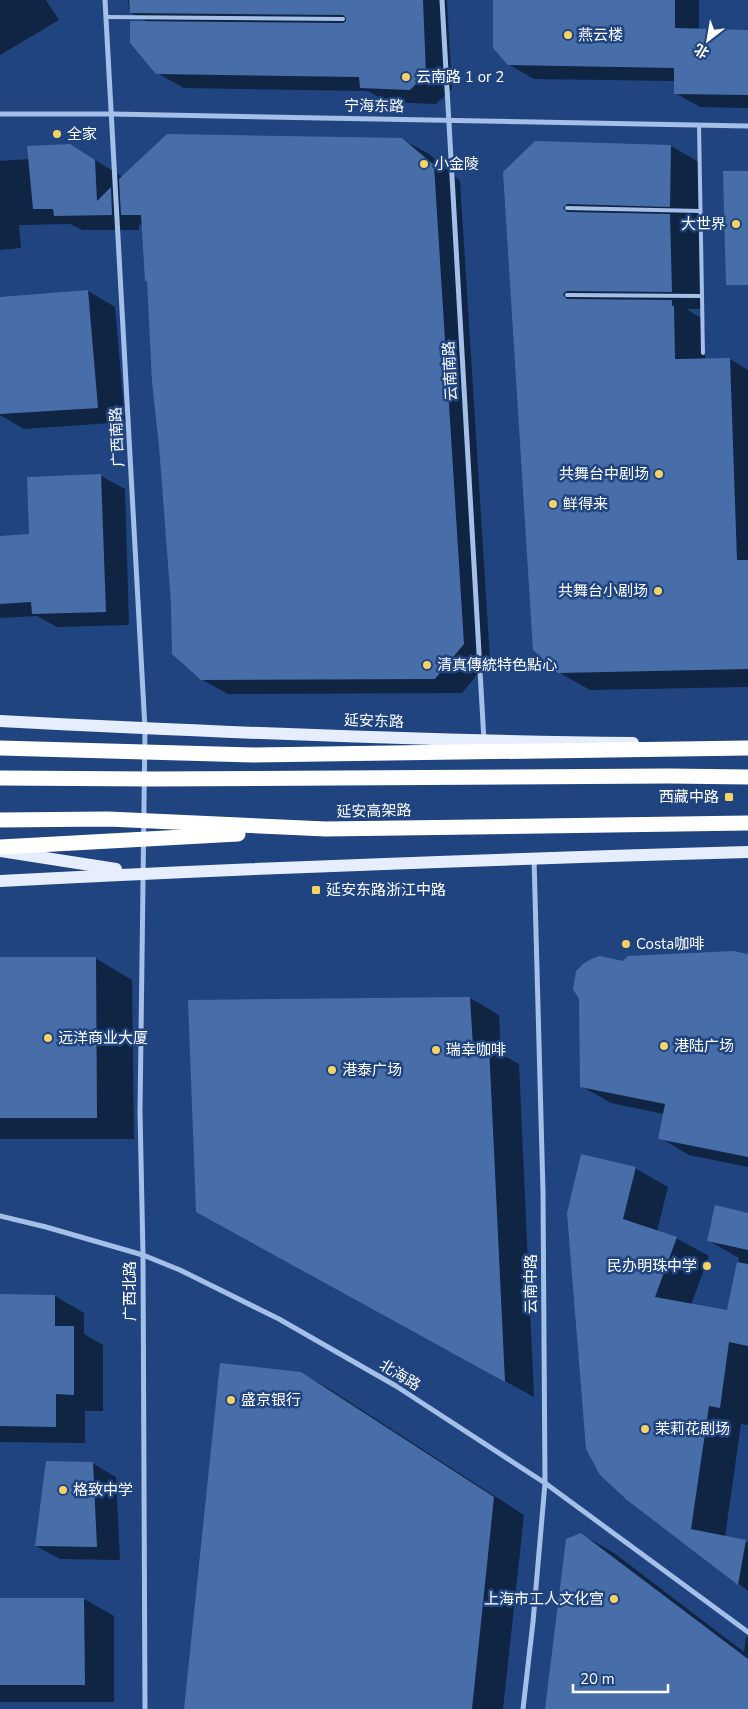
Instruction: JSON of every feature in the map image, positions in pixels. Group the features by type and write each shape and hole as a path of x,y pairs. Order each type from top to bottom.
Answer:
{"highway":[{"path":"0,748 253,755 748,748"},
{"path":"0,778 152,780 748,776"},
{"name":"延安高架路","path":"0,820 108,819 326,829 748,823"},
{"path":"0,847 326,829"}],"main road":[{"name":"延安东路","path":"0,721 145,729 484,741 675,743 748,741"},
{"path":"0,851 143,873"},
{"path":"0,881 143,873 748,852"}],"street":[{"name":"广西南路","path":"104,0 112,114 145,729 143,873"},
{"name":"云南南路","path":"442,0 484,741"},
{"name":"宁海东路","path":"0,114 112,114 748,126"},
{"name":"云南中路","path":"522,1709 533,1622 545,1483 543,1192 534,858"},
{"name":"广西北路","path":"143,873 140,1112 143,1254 144,1709"},
{"name":"北海路","path":"0,1216 143,1254 180,1270 279,1319 396,1386 545,1483 748,1632"}],"lane":[{"path":"106,17 343,19"},
{"path":"699,125 703,353"},
{"path":"567,208 700,211"},
{"path":"567,295 702,296"}],"building":[{"path":"129,0 423,0 426,74 410,90 360,88 359,77 156,74 130,43 130,21 343,23 346,21 346,18 343,15 130,13"},
{"path":"493,0 675,0 675,28 748,30 748,95 674,94 674,68 508,65 493,48"},
{"path":"167,134 402,138 434,165 464,644 435,679 201,680 172,654 171,604 159,446 152,382 147,281 145,281 141,215 121,215 119,179"},
{"path":"535,141 671,145 670,207 567,204 563,208 567,212 670,214 672,292 567,291 563,295 567,299 672,300 672,306 674,306 675,359 730,358 737,560 748,560 748,669 558,673 533,650 503,172"},
{"path":"70,144 95,160 97,201 111,187 112,215 54,216 53,209 33,209 27,146"},
{"name":"大世界","path":"723,171 748,171 748,285 726,285"},
{"path":"88,290 98,408 0,414 0,297"},
{"path":"101,474 106,612 32,614 31,602 0,604 0,536 29,534 27,477"},
{"name":"港陆广场","path":"733,951 748,954 748,1157 658,1139 665,1104 580,1087 579,999 573,989 576,971 583,964 600,956 623,961 628,956"},
{"name":"远洋商业大厦","path":"0,957 96,957 97,1118 0,1118"},
{"path":"470,997 473,1047 489,1046 505,1382 196,1212 188,1000"},
{"path":"581,1154 636,1167 623,1219 677,1237 655,1297 727,1310 737,1262 748,1264 748,1346 729,1342 720,1408 709,1406 691,1529 746,1540 738,1585 627,1500 600,1475 586,1449 567,1213"},
{"path":"715,1205 748,1213 748,1250 707,1241"},
{"path":"0,1294 55,1295 55,1326 74,1326 74,1395 56,1394 56,1427 0,1426"},
{"path":"220,1363 301,1372 494,1497 472,1709 184,1709"},
{"path":"46,1461 93,1462 97,1547 35,1546"},
{"name":"上海市工人文化宫","path":"581,1533 748,1659 748,1709 545,1709 566,1539"},
{"path":"0,1598 84,1598 85,1685 0,1685"}],"place":[{"name":"燕云楼","path":"568,35"},
{"name":"云南路 1 or 2","path":"406,77"},
{"name":"全家","path":"57,134"},
{"name":"小金陵","path":"424,164"},
{"name":"大世界","path":"736,224"},
{"name":"共舞台中剧场","path":"659,474"},
{"name":"鲜得来","path":"553,504"},
{"name":"共舞台小剧场","path":"658,591"},
{"name":"清真傳統特色點心","path":"427,665"},
{"name":"西藏中路","path":"729,797"},
{"name":"延安东路浙江中路","path":"316,890"},
{"name":"Costa咖啡","path":"626,944"},
{"name":"远洋商业大厦","path":"48,1038"},
{"name":"港陆广场","path":"664,1046"},
{"name":"瑞幸咖啡","path":"436,1050"},
{"name":"港泰广场","path":"332,1070"},
{"name":"民办明珠中学","path":"707,1266"},
{"name":"盛京银行","path":"231,1400"},
{"name":"茉莉花剧场","path":"645,1429"},
{"name":"格致中学","path":"63,1490"},
{"name":"上海市工人文化宫","path":"614,1599"}]}
